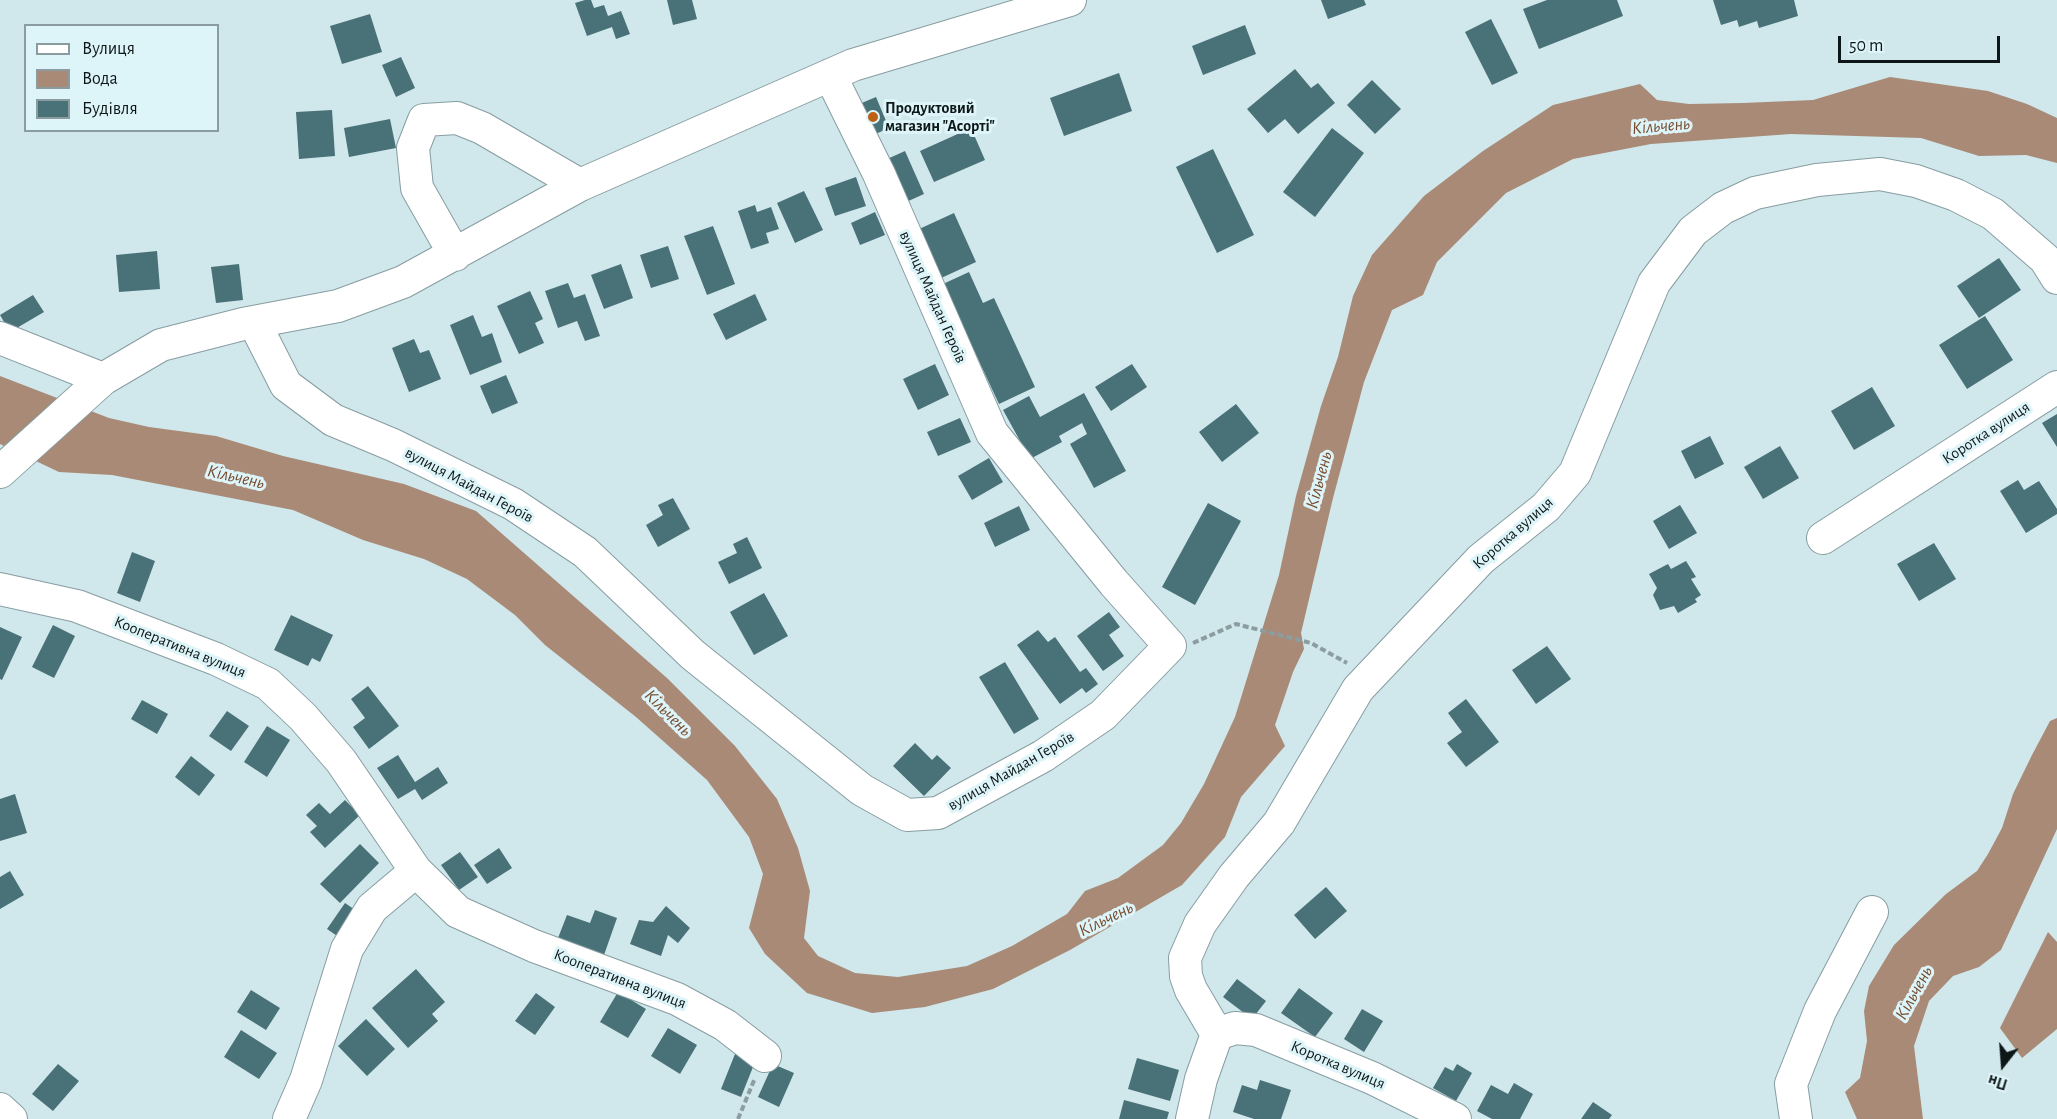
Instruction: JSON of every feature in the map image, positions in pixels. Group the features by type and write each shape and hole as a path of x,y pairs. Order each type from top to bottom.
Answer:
{"street":[{"path":"0,472 103,379 161,345 254,322 339,306 403,282 580,185 853,65 1070,0"},
{"name":"вулиця Майдан Героїв","path":"254,322 286,386 333,420 393,445 513,504 585,552 693,656 862,790 907,815 938,813 1043,756 1103,715 1170,646 1114,583 992,433 879,174 830,75"},
{"path":"455,255 417,188 412,148 424,120 457,118 482,128 580,185"},
{"name":"Коротка вулиця","path":"1455,1119 1372,1078 1256,1030 1235,1028 1217,1034 1191,990 1186,976 1185,958 1200,924 1234,876 1279,824 1358,689 1481,559 1546,507 1575,473 1654,283 1693,231 1723,208 1755,193 1817,180 1880,174 1916,181 1956,195 1993,214 2045,259 2057,278"},
{"path":"0,338 103,379"},
{"name":"Коротка вулиця","path":"1824,538 2057,387"},
{"name":"Кооперативна вулиця","path":"0,589 77,606 216,659 268,684 303,717 340,761 416,871 458,912 534,946 677,999 725,1025 765,1056"},
{"path":"290,1119 306,1080 347,949 372,908 416,871"},
{"path":"1796,1119 1791,1084 1820,1011 1872,912"},
{"path":"1192,1119 1201,1079 1217,1034"},
{"path":"0,1109 11,1119"}],"path":[{"path":"1197,642 1215,631 1236,624 1311,643 1347,662 1358,689"},
{"path":"738,1119 765,1056"}],"water":[{"name":"Кільчень","path":"1890,77 1988,91 2027,104 2057,118 2057,163 2026,155 1979,156 1921,138 1791,134 1651,144 1573,159 1506,193 1437,262 1423,295 1392,310 1364,382 1333,498 1301,633 1304,649 1293,672 1275,725 1285,746 1241,797 1225,837 1182,885 1070,950 993,989 925,1007 872,1013 807,993 765,954 749,928 763,874 749,837 707,780 636,717 545,645 515,615 467,579 424,559 363,540 293,510 112,475 59,472 0,444 0,376 109,418 149,427 216,436 283,456 404,484 476,511 667,678 735,746 777,799 798,848 810,891 804,938 818,956 855,973 898,977 967,966 1012,946 1067,914 1085,891 1118,878 1163,845 1181,823 1204,784 1235,717 1279,575 1296,496 1321,406 1338,357 1353,296 1372,255 1424,196 1483,151 1553,105 1640,84 1657,100 1689,104 1813,100"},
{"name":"Кільчень","path":"2057,718 2057,829 2001,950 1979,967 1953,976 1929,1001 1914,1046 1923,1119 1857,1119 1845,1092 1860,1078 1867,1041 1864,1011 1869,986 1894,945 1946,894 1977,871 2002,828 2013,794 2032,755 2050,721"},
{"path":"2048,932 2057,942 2057,1029 2022,1058 2000,1028"}],"building":[{"path":"591,0 594,8 604,5 608,16 621,11 630,34 616,39 612,27 587,36 575,3"},
{"path":"667,0 692,0 697,19 673,25"},
{"path":"1321,0 1364,0 1366,5 1328,19"},
{"path":"1547,0 1617,0 1623,16 1539,49 1523,9"},
{"path":"1713,0 1794,0 1798,16 1759,28 1757,21 1739,27 1737,20 1721,25"},
{"path":"370,14 382,52 342,64 330,26"},
{"path":"1491,19 1518,73 1492,85 1465,32"},
{"path":"1245,25 1256,54 1203,75 1192,46"},
{"path":"401,57 415,88 396,97 382,65"},
{"path":"1295,69 1311,88 1318,83 1335,103 1298,134 1285,119 1268,133 1247,109"},
{"path":"1119,73 1132,111 1064,136 1050,98"},
{"path":"1372,80 1401,109 1375,134 1347,105"},
{"name":"Продуктовий магазин \"Асорті\"","path":"876,97 889,128 871,136 857,105"},
{"path":"332,110 335,156 299,159 296,112"},
{"path":"390,119 396,148 349,157 344,128"},
{"path":"971,128 985,160 934,182 920,151"},
{"path":"1332,128 1364,153 1315,217 1283,192"},
{"path":"1213,149 1254,235 1217,253 1176,167"},
{"path":"905,151 924,194 904,203 885,160"},
{"path":"856,177 866,206 835,216 825,188"},
{"path":"804,191 823,230 795,243 777,203"},
{"path":"755,205 757,212 771,207 779,229 766,233 769,243 751,249 738,211"},
{"path":"875,212 885,235 860,245 851,223"},
{"path":"954,213 976,262 939,279 917,230"},
{"path":"713,226 735,284 707,295 684,236"},
{"path":"668,246 679,279 651,288 640,255"},
{"path":"157,251 160,289 119,292 116,255"},
{"path":"1999,258 2021,290 1979,318 1957,286"},
{"path":"239,264 243,300 216,303 211,267"},
{"path":"621,264 633,298 604,309 591,275"},
{"path":"969,272 983,303 994,298 1035,387 999,404 943,284"},
{"path":"568,283 574,298 585,294 600,336 585,341 577,321 558,328 545,291"},
{"path":"530,291 543,319 535,323 544,343 519,354 497,306"},
{"path":"755,294 767,320 726,340 713,314"},
{"path":"33,295 44,312 10,332 0,315"},
{"path":"473,315 482,337 492,333 502,362 470,375 450,325"},
{"path":"1985,316 2013,360 1967,389 1939,345"},
{"path":"414,339 420,353 429,350 441,379 409,392 392,348"},
{"path":"935,364 949,395 918,410 903,379"},
{"path":"1132,364 1147,387 1111,411 1095,387"},
{"path":"506,375 518,403 492,414 480,386"},
{"path":"1872,387 1895,426 1854,450 1831,411"},
{"path":"1084,393 1126,471 1094,488 1070,444 1087,434 1082,423 1059,436 1062,442 1030,459 1003,410 1029,396 1040,417"},
{"path":"1236,404 1259,433 1222,462 1199,432"},
{"path":"2057,414 2057,447 2042,423"},
{"path":"960,418 971,442 938,456 927,432"},
{"path":"1710,436 1724,464 1695,479 1681,451"},
{"path":"1780,446 1799,478 1763,499 1744,467"},
{"path":"989,458 1003,482 972,500 958,476"},
{"path":"2018,480 2024,490 2039,481 2057,509 2057,514 2026,533 2000,491"},
{"path":"673,498 690,529 658,547 646,525 663,515 658,505"},
{"path":"1208,503 1241,521 1195,605 1162,587"},
{"path":"1680,505 1697,533 1669,549 1653,521"},
{"path":"1019,506 1030,530 995,547 984,523"},
{"path":"747,537 762,568 729,584 718,562 737,553 733,544"},
{"path":"1934,543 1956,579 1919,601 1897,564"},
{"path":"132,552 155,561 140,602 117,593"},
{"path":"1686,561 1696,577 1691,579 1701,595 1695,599 1697,602 1678,613 1674,606 1660,610 1653,595 1657,588 1649,574 1668,564 1671,569"},
{"path":"764,593 788,636 754,655 730,612"},
{"path":"1109,612 1120,627 1109,635 1124,656 1103,671 1077,636"},
{"path":"291,615 333,635 320,662 312,658 308,666 274,650"},
{"path":"53,625 75,636 54,678 32,667"},
{"path":"0,627 22,637 2,680 0,679"},
{"path":"1038,630 1048,642 1055,637 1080,672 1086,668 1098,684 1086,693 1082,688 1060,704 1017,645"},
{"path":"1547,646 1571,679 1536,704 1512,670"},
{"path":"1005,662 1039,719 1014,734 979,677"},
{"path":"368,686 399,726 369,749 353,727 365,718 351,699"},
{"path":"1466,699 1499,742 1466,767 1447,743 1462,732 1448,713"},
{"path":"142,700 168,714 157,734 131,719"},
{"path":"227,711 249,726 231,751 209,736"},
{"path":"267,726 290,740 267,777 244,762"},
{"path":"915,743 932,760 937,755 951,768 924,796 893,766"},
{"path":"398,755 415,782 438,767 448,783 422,800 415,789 398,799 377,768"},
{"path":"191,756 215,775 199,796 175,777"},
{"path":"15,794 27,833 0,841 0,799"},
{"path":"345,800 360,815 325,848 310,832 317,826 306,815 319,803 330,814"},
{"path":"360,844 379,863 340,903 320,884"},
{"path":"499,848 512,868 487,884 474,865"},
{"path":"460,852 478,877 459,890 441,865"},
{"path":"10,871 24,895 0,909 0,877"},
{"path":"1326,887 1347,911 1315,939 1294,915"},
{"path":"345,903 361,914 343,940 327,929"},
{"path":"666,906 690,928 678,943 668,935 661,956 630,944 639,920 653,922"},
{"path":"595,910 617,918 604,955 558,938 567,915 590,923"},
{"path":"416,969 445,1002 432,1014 438,1021 408,1048 372,1008"},
{"path":"1237,979 1266,1001 1252,1019 1223,997"},
{"path":"1299,988 1333,1013 1315,1037 1281,1013"},
{"path":"251,990 280,1008 266,1030 237,1012"},
{"path":"618,992 646,1009 628,1038 600,1022"},
{"path":"536,993 555,1007 535,1035 515,1021"},
{"path":"1362,1009 1383,1021 1364,1052 1344,1039"},
{"path":"366,1019 395,1049 367,1076 338,1046"},
{"path":"668,1028 697,1045 680,1074 651,1056"},
{"path":"241,1030 277,1053 259,1079 224,1057"},
{"path":"737,1049 757,1057 741,1097 721,1089"},
{"path":"1137,1058 1179,1070 1170,1101 1128,1089"},
{"path":"58,1064 79,1081 53,1111 32,1094"},
{"path":"773,1064 794,1073 779,1107 758,1097"},
{"path":"1457,1064 1472,1073 1456,1101 1433,1088 1445,1067 1453,1071"},
{"path":"1260,1080 1291,1090 1281,1119 1254,1119 1233,1112 1242,1085 1257,1090"},
{"path":"1514,1083 1533,1094 1520,1119 1492,1119 1477,1111 1491,1085 1508,1094"},
{"path":"1124,1100 1169,1112 1167,1119 1119,1119"},
{"path":"1593,1102 1612,1115 1609,1119 1581,1119"}],"place":[{"name":"Продуктовий магазин \"Асорті\"","path":"873,117"}]}
